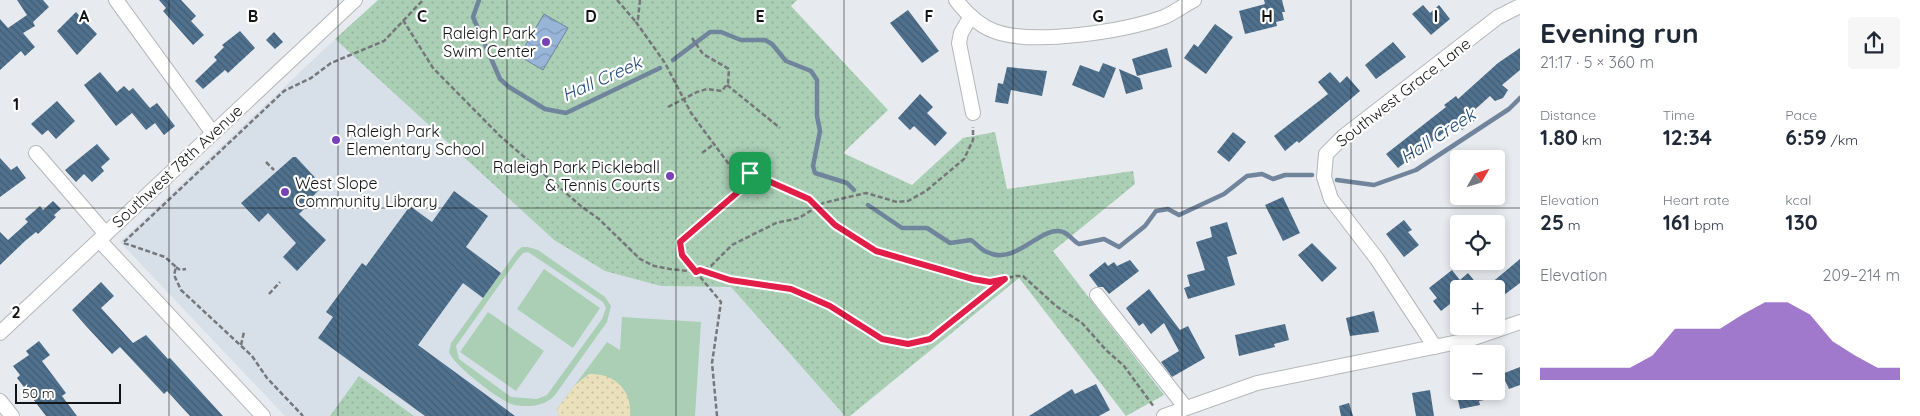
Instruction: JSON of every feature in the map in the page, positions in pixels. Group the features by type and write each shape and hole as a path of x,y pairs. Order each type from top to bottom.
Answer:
{"street":[{"path":"116,0 212,132"},
{"name":"Southwest 78th Avenue","path":"0,333 212,132 355,0"},
{"path":"956,0 979,23 996,32 1042,36 1113,30 1165,16 1194,0"},
{"name":"Southwest Grace Lane","path":"1435,346 1377,259 1330,199 1324,177 1326,154 1344,136 1498,17 1520,6"},
{"path":"971,16 961,33 959,43 973,113"},
{"path":"36,153 263,416"},
{"path":"1097,295 1186,408"},
{"path":"1160,412 1186,408 1257,384 1485,336 1520,322"},
{"path":"0,401 12,416"}],"path":[{"path":"124,242 284,91 311,78 331,63 384,41 423,0"},
{"path":"617,0 636,22 665,63 682,99 728,163 798,192 818,207 835,225 876,251 973,279 990,282 1023,276 1056,306 1082,323 1106,350 1124,366 1160,412"},
{"path":"636,22 640,0"},
{"path":"403,20 433,68 472,108 510,145 599,220 640,258 654,266 696,272 711,266 732,245 747,237 776,224 799,218 823,203 856,194 866,193 897,202 908,201 916,197 964,159 973,140 973,113"},
{"path":"668,107 707,89 718,92 727,85 730,78 730,69 703,54 692,38"},
{"path":"727,85 780,128"},
{"path":"702,153 714,144"},
{"path":"266,162 274,170"},
{"path":"717,416 713,358 721,302 682,255 680,242 738,192 750,173"},
{"path":"105,234 165,257 180,270 186,269"},
{"path":"176,267 174,275 181,290 252,356 270,382 303,416"},
{"path":"700,270 730,280 791,289 830,306 882,339 908,344 930,339 1005,279"},
{"path":"269,294 280,282"},
{"path":"241,345 244,332"}],"shaded area":[{"name":"Raleigh Park Elementary School","path":"335,39 554,240 661,286 731,287 845,416 285,416 120,242"}],"green space":[{"path":"378,0 797,0 791,6 888,110 843,153 912,185 963,138 995,132 1007,189 1133,171 1135,184 1053,251 1164,395 1126,416 1019,278 850,416 845,416 731,287 661,286 605,271 554,240 335,39"},
{"path":"522,247 538,250 605,297 611,306 607,322 555,395 546,402 535,406 511,404 505,401 467,373 452,358 449,352 451,343 517,251","holes":["528,252 603,302 606,308 602,319 547,395 537,399 511,397 459,359 456,346 523,253"]},
{"path":"544,269 600,308 573,348 517,309"},
{"path":"488,312 544,351 516,391 460,352"},
{"path":"622,317 701,322 695,416 559,416 557,409 607,342 620,350"},
{"path":"359,376 414,416 330,416"}],"sand":[{"path":"589,374 607,376 620,385 628,398 630,416 559,416 557,409 575,385"}],"water":[{"path":"544,14 568,28 543,70 519,56"}],"building":[{"path":"17,0 43,0 49,7 33,22 35,26 23,33 35,47 25,56 21,51 0,70 0,19 8,28 27,15"},
{"path":"159,0 181,0 196,16 191,21 204,35 193,45 163,11 166,8"},
{"path":"1264,0 1282,0 1285,12 1282,12 1284,20 1276,22 1277,26 1245,34 1239,11 1265,4"},
{"path":"1423,5 1430,13 1439,5 1450,19 1431,35 1412,14"},
{"path":"908,10 939,51 922,63 890,23"},
{"path":"76,12 97,34 77,55 57,31"},
{"path":"1215,24 1233,37 1206,74 1184,58 1194,44 1198,47"},
{"path":"240,31 255,48 228,73 225,70 203,89 195,81 217,60 214,57 224,47 222,45"},
{"path":"274,32 283,42 275,49 266,40"},
{"path":"1393,42 1406,57 1376,79 1365,65"},
{"path":"1167,48 1172,67 1137,76 1132,59"},
{"path":"1520,48 1520,70 1502,85 1508,90 1503,98 1495,101 1490,96 1470,114 1475,120 1462,130 1456,123 1398,168 1386,154 1446,107 1444,105 1456,96 1458,99 1498,63"},
{"path":"1103,63 1116,68 1104,98 1072,85 1080,65 1099,72"},
{"path":"1007,67 1047,71 1042,96 1011,90 1008,104 995,102 998,83 1003,84"},
{"path":"1119,69 1140,78 1143,89 1126,94"},
{"path":"100,72 117,92 124,86 129,91 133,88 150,108 157,103 175,126 164,135 155,123 146,130 132,113 116,126 84,85"},
{"path":"1330,72 1340,83 1347,76 1360,91 1299,143 1297,141 1285,151 1274,136 1328,94 1318,82"},
{"path":"920,94 933,107 927,113 947,133 935,146 914,126 910,130 898,118"},
{"path":"57,101 75,121 56,139 48,130 42,135 31,124"},
{"path":"1233,132 1246,142 1229,162 1217,152"},
{"path":"97,144 110,159 101,167 104,171 92,182 84,174 76,182 65,170"},
{"name":"West Slope Community Library","path":"293,157 296,157 323,186 311,198 313,200 299,214 326,240 297,271 283,257 296,243 268,213 259,222 241,203"},
{"path":"0,158 11,170 17,166 26,178 0,197"},
{"name":"Raleigh Park Elementary School","path":"454,191 488,216 466,247 501,273 483,298 463,283 418,345 515,416 425,416 318,338 333,317 326,312 362,263 366,266 410,206 432,222"},
{"path":"1283,197 1300,233 1283,241 1265,205"},
{"path":"53,201 61,209 54,215 56,217 38,234 36,232 25,241 0,265 0,232 8,240 28,222 25,219 40,206 43,210"},
{"path":"1404,220 1412,230 1408,232 1419,245 1404,257 1386,234"},
{"path":"1227,222 1237,254 1227,257 1235,285 1188,299 1184,288 1190,286 1187,275 1205,270 1196,242 1212,237 1210,227"},
{"path":"1312,243 1337,268 1322,282 1298,255"},
{"path":"1520,259 1520,283 1505,294 1505,280 1495,280"},
{"path":"1130,260 1139,271 1109,294 1103,287 1098,287 1089,275 1105,262 1108,266 1114,262 1117,266"},
{"path":"1452,270 1460,280 1450,280 1450,304 1441,311 1433,301 1437,298 1429,288"},
{"path":"1468,273 1474,280 1460,280"},
{"path":"101,282 114,296 101,308 133,343 146,335 168,359 170,358 223,416 190,416 167,391 164,394 120,347 112,354 86,326 72,310"},
{"path":"1149,289 1180,330 1188,326 1205,358 1172,377 1161,362 1179,351 1164,323 1151,334 1143,323 1139,326 1126,308"},
{"path":"1374,311 1379,332 1350,336 1346,318"},
{"path":"1285,324 1289,340 1274,344 1275,347 1239,356 1235,335"},
{"path":"39,341 50,355 42,361 66,393 62,396 77,416 46,416 17,378 20,375 13,366 29,355 26,351"},
{"path":"1520,367 1520,385 1509,389 1505,380 1505,373"},
{"path":"1096,384 1110,410 1099,416 1029,416 1072,389 1075,394"},
{"path":"1430,390 1434,416 1416,416 1412,393"},
{"path":"1458,400 1484,400 1479,401 1480,405 1460,409"},
{"path":"1349,403 1353,416 1341,416 1339,406"}],"waterway":[{"name":"Hall Creek","path":"479,0 473,17 500,79 509,87 545,109 566,113 660,68"},
{"name":"Hall Creek","path":"673,60 710,32 721,32 741,40 765,40 772,44 786,61 811,71 817,80 817,116 820,131 813,166 815,173 847,183 854,190"},
{"name":"Hall Creek","path":"1337,180 1374,185 1416,170 1509,109 1520,98"},
{"name":"Hall Creek","path":"868,205 902,228 927,228 950,243 971,240 985,251 998,255 1018,250 1055,231 1065,233 1079,244 1104,239 1119,247 1145,226 1156,211 1168,209 1179,215 1224,194 1247,176 1262,174 1273,179 1285,175 1312,175"}],"place":[{"name":"Raleigh Park Swim Center","path":"546,42"},
{"name":"Raleigh Park Elementary School","path":"336,140"},
{"name":"Raleigh Park Pickleball & Tennis Courts","path":"670,176"},
{"name":"West Slope Community Library","path":"285,192"}],"route":[{"path":"750,173 798,192 809,199 835,225 876,251 912,263 973,279 998,282 1005,279 995,289 930,339 920,343 897,344 866,331 830,306 791,289 753,281 730,280 700,270 696,272 682,255 679,248 680,242 683,237 738,192 750,173"}]}
